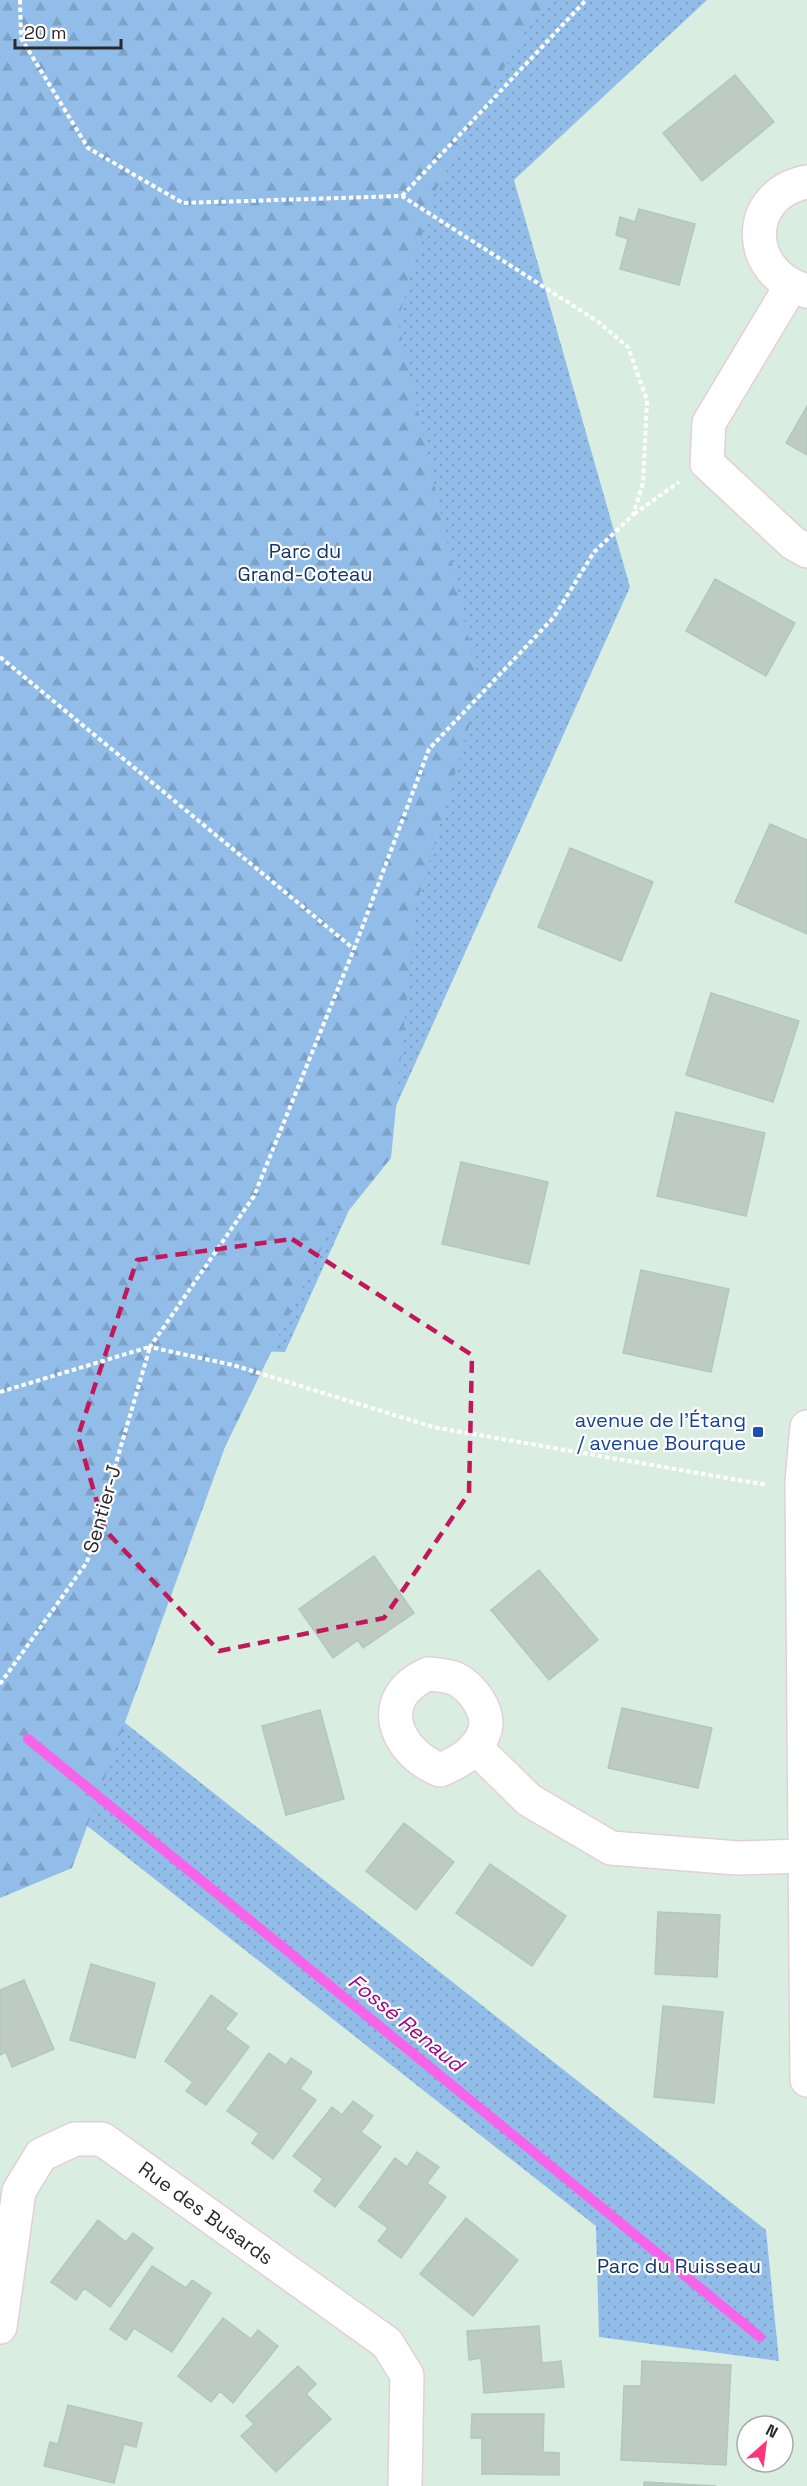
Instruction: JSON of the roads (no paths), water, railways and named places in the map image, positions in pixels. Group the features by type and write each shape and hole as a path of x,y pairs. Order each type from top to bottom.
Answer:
{"street":[{"path":"807,182 795,184 779,194 767,207 760,225 760,243 765,261 776,276 799,289 709,423 707,463 793,543 807,551"},
{"path":"807,1427 805,1481 807,2080"},
{"path":"475,1747 529,1800 611,1848 734,1858 805,1856"},
{"name":"Rue des Busards","path":"0,2327 19,2191 41,2155 75,2139 102,2139 387,2343 407,2375 405,2486"}],"waterway":[{"name":"Fossé Renaud","path":"28,1739 760,2337"}],"place":[{"name":"avenue de l'Étang / avenue Bourque","path":"758,1432"}],"park label":[{"name":"Parc du Grand-Coteau","path":"305,562"},
{"name":"Parc du Ruisseau","path":"679,2266"}]}
